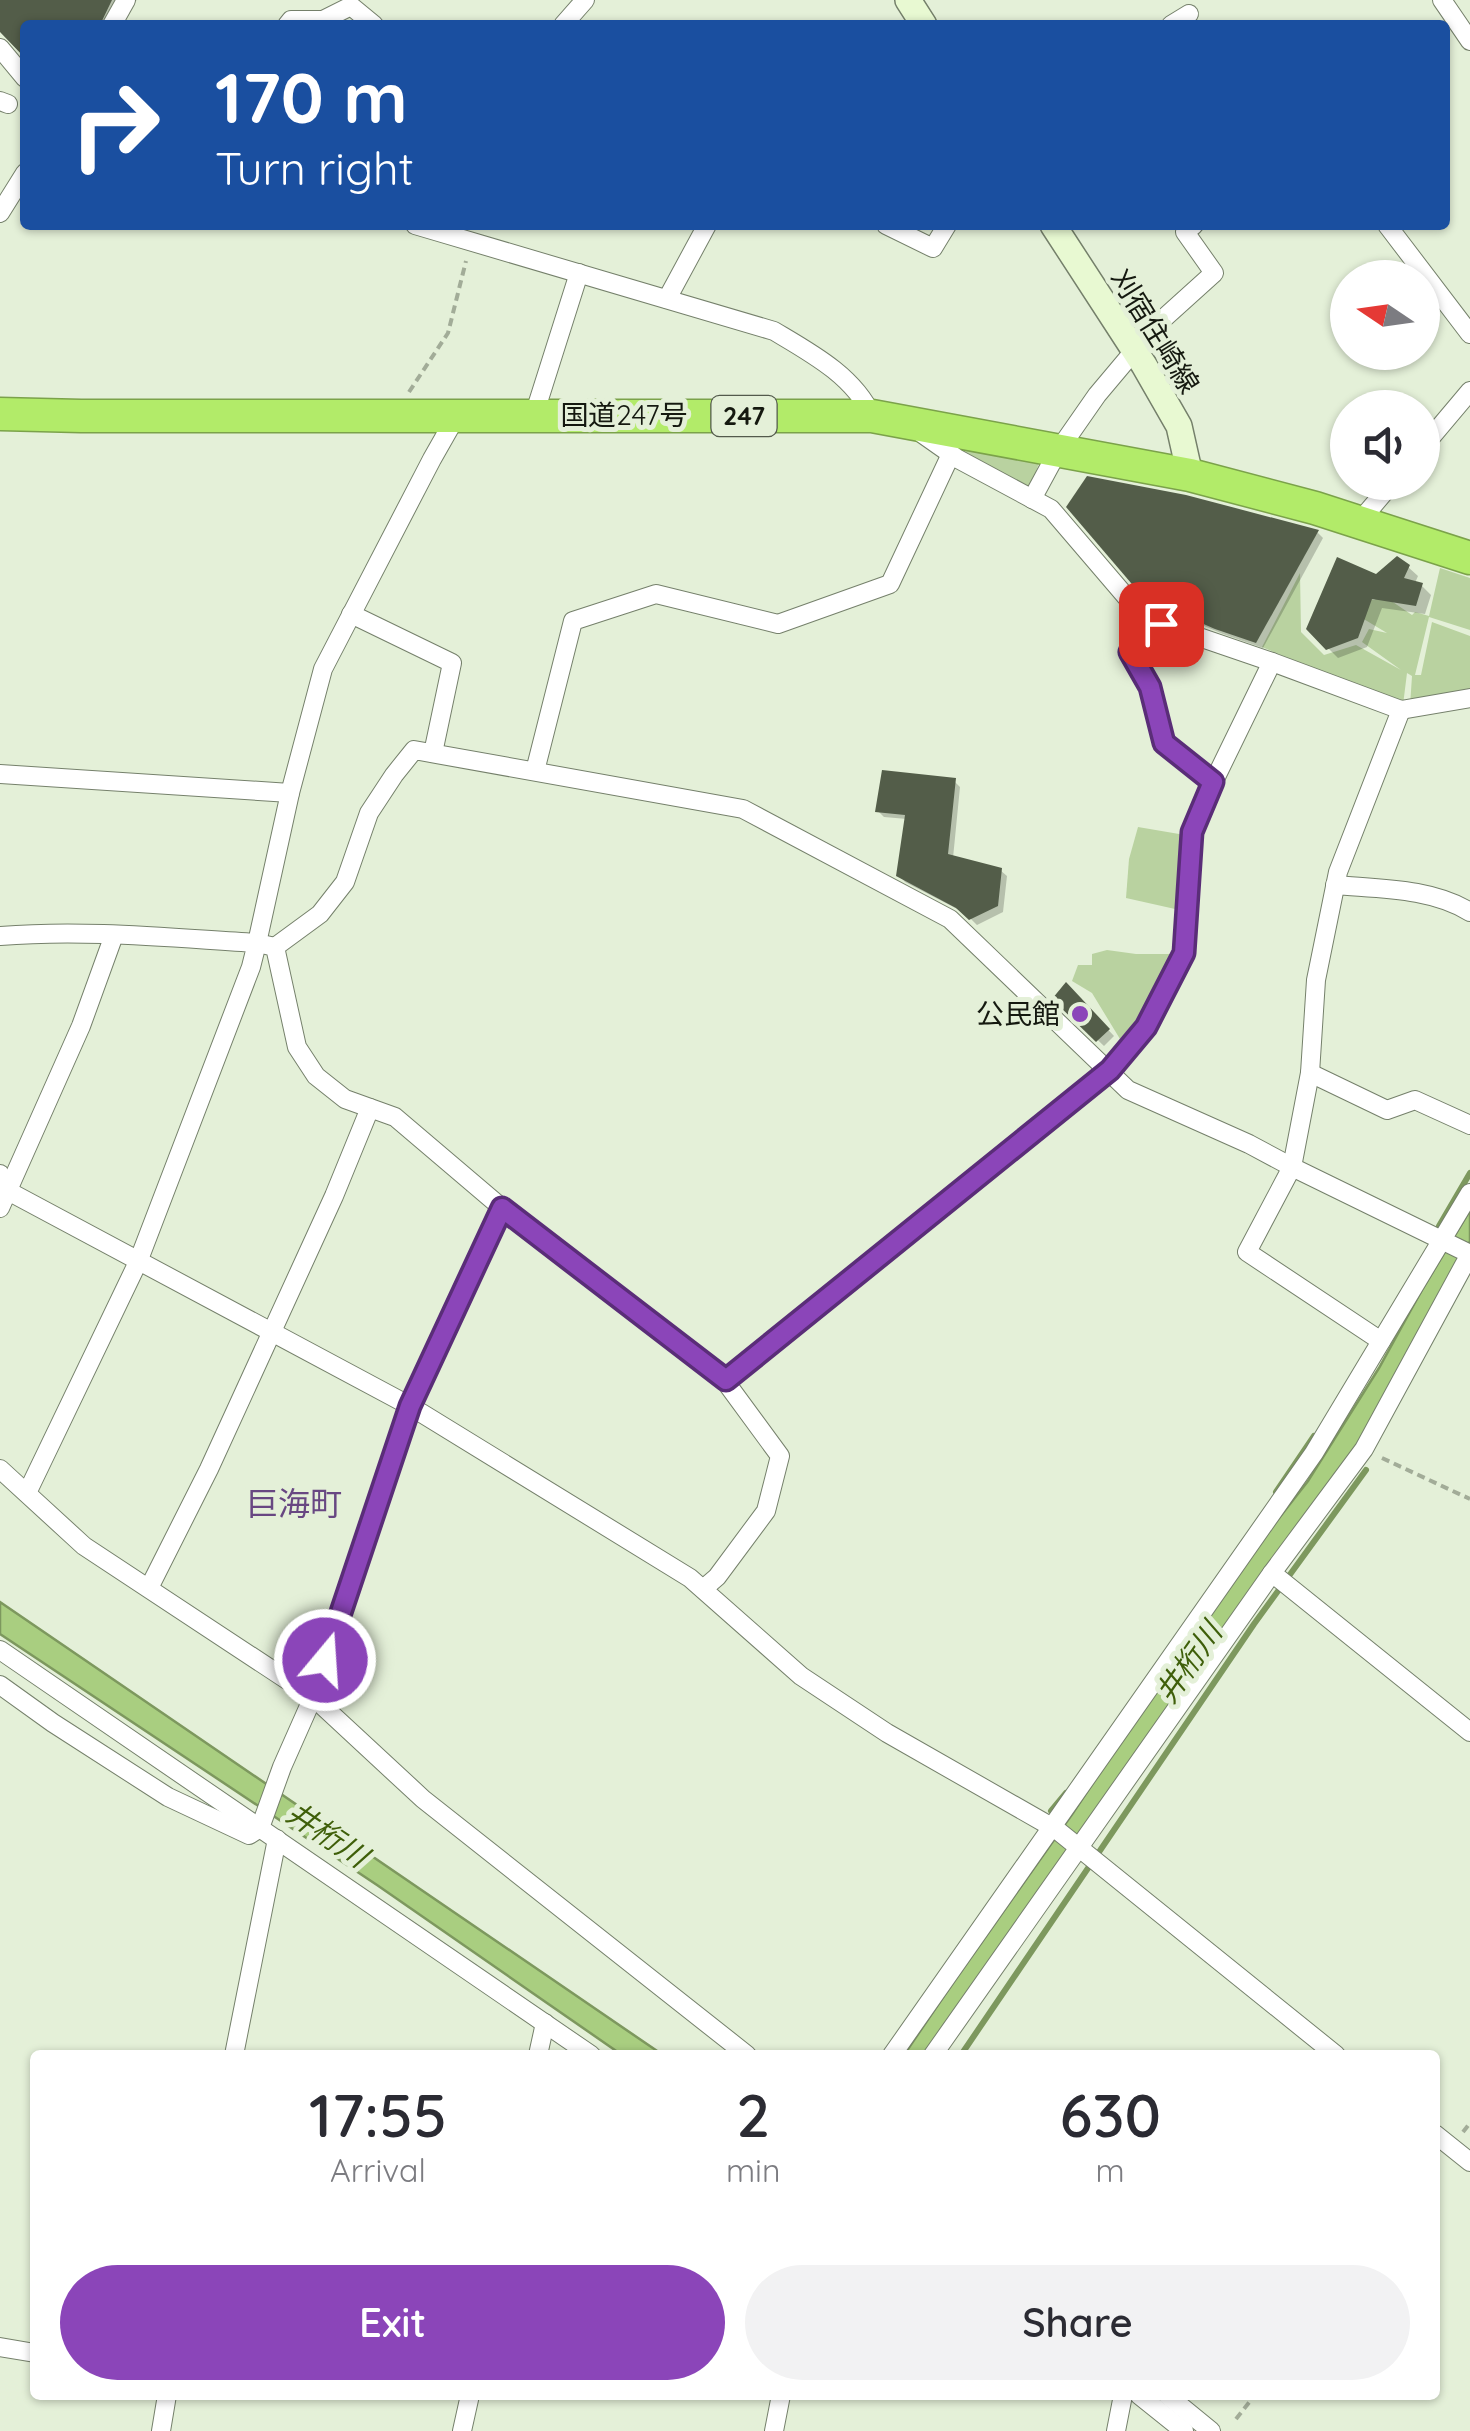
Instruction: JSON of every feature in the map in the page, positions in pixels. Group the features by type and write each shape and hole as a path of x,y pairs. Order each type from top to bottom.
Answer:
{"highway":[{"name":"国道247号","path":"0,414 888,419 1190,475 1470,558"}],"main road":[{"name":"刈宿住崎線","path":"1056,230 1179,426 1190,475"}],"street":[{"path":"567,20 585,0"},
{"path":"1442,0 1470,41"},
{"path":"291,20 323,20 352,6 368,20"},
{"path":"1179,20 1189,14"},
{"path":"0,48 20,72"},
{"path":"0,213 20,181"},
{"path":"431,230 774,331 824,361 888,419 1051,509 1128,599 1161,624 1401,710 1470,698"},
{"path":"666,299 704,230"},
{"path":"896,230 933,248 943,230"},
{"path":"1032,499 1058,450 1133,349 1214,274 1185,232 1188,230"},
{"path":"1390,230 1470,334"},
{"path":"534,415 579,273"},
{"path":"1440,427 1470,391"},
{"path":"457,415 323,669 290,793 266,946 296,1047 316,1076 344,1100 395,1117 502,1208 726,1380 1110,1070 1146,1027 1184,953 1192,832 1272,662"},
{"path":"534,771 573,621 656,594 778,624 890,584 951,454"},
{"path":"1359,522 1378,500"},
{"path":"351,614 452,663 433,753"},
{"path":"1150,615 1130,652 1150,687 1164,743 1213,782"},
{"path":"1381,1342 1247,1252 1292,1167 1310,1074 1316,980 1338,872 1401,710"},
{"path":"26,1493 138,1262 251,967 266,946 320,914 345,882 370,813 414,750 743,809 950,919 1128,1090 1250,1144 1470,1254 1364,1449 1272,1573 937,2050"},
{"path":"0,774 290,793"},
{"path":"1335,886 1410,892 1438,898 1470,912"},
{"path":"0,936 114,935 266,946"},
{"path":"114,935 81,1026 3,1191 410,1406 690,1578 801,1676 887,1733 1054,1828 1330,2050"},
{"path":"1310,1074 1387,1110 1415,1100 1470,1125"},
{"path":"148,1588 209,1469 370,1108"},
{"path":"896,2050 1314,1453 1470,1193"},
{"path":"0,1684 53,1723 168,1796 249,1835 262,1821 313,1697 410,1406 502,1208"},
{"path":"702,1589 717,1577 766,1511 780,1456 722,1376"},
{"path":"0,1469 84,1546 313,1697 422,1799 741,2050"},
{"path":"1272,1573 1470,1732"},
{"path":"0,1650 262,1821 277,1839 583,2050"},
{"path":"235,2050 277,1839"},
{"path":"539,2050 545,2022"},
{"path":"1440,2138 1470,2162"},
{"path":"0,2347 30,2352"},
{"path":"161,2431 166,2400"},
{"path":"462,2431 469,2400"},
{"path":"774,2431 780,2400"},
{"path":"1145,2400 1184,2431"},
{"path":"1173,2400 1211,2431"},
{"path":"1116,2431 1122,2402"}],"path":[{"path":"393,415 448,333 471,242"},
{"path":"1364,1449 1470,1498"},
{"path":"1236,2419 1251,2400"}],"shaded area":[{"path":"953,446 1040,460 1030,489"},
{"path":"1440,568 1470,578 1470,630 1429,617 1415,675 1421,675 1432,622 1470,636 1470,690 1410,706 1412,676 1407,673 1403,705 1397,706 1262,647 1300,573 1301,632 1324,655 1356,645 1401,670 1362,642 1369,629 1387,633 1342,606 1345,593 1374,600 1384,596 1412,615 1415,612 1429,616"},
{"path":"1138,827 1185,835 1184,911 1126,898 1129,859"},
{"path":"1107,950 1173,954 1150,1004 1120,1039 1092,993 1072,981 1078,965 1092,965 1092,954"}],"water":[{"name":"井桁川","path":"1470,1210 1470,1241 1359,1448 930,2050 907,2050 1250,1555 1308,1481 1379,1368"},
{"name":"井桁川","path":"0,1602 656,2050 615,2050 377,1885 0,1634"}],"building":[{"path":"0,0 112,0 102,20 20,20 20,53 0,32"},
{"path":"1087,476 1186,495 1319,530 1256,643 1153,602 1137,590 1066,507"},
{"path":"1397,556 1410,565 1404,578 1423,583 1416,606 1372,599 1358,638 1326,650 1306,629 1337,557 1376,574"},
{"path":"882,770 956,778 948,854 1002,868 998,906 969,920 956,908 896,876 905,815 875,812"},
{"name":"公民館","path":"1066,982 1110,1029 1096,1042 1052,999"}],"waterway":[{"path":"1439,1226 1470,1173"},
{"path":"1276,1492 1314,1436"},
{"name":"井桁川","path":"964,2050 1254,1624 1366,1470"},
{"path":"1051,1811 1066,1793"}],"place":[{"name":"公民館","path":"1080,1014"}],"district":[{"name":"巨海町","path":"294,1504"}],"route":[{"path":"325,1660 410,1406 502,1208 726,1380 1110,1070 1146,1027 1184,953 1192,832 1213,782 1164,743 1150,687 1130,652 1150,615 1161,624"}]}
